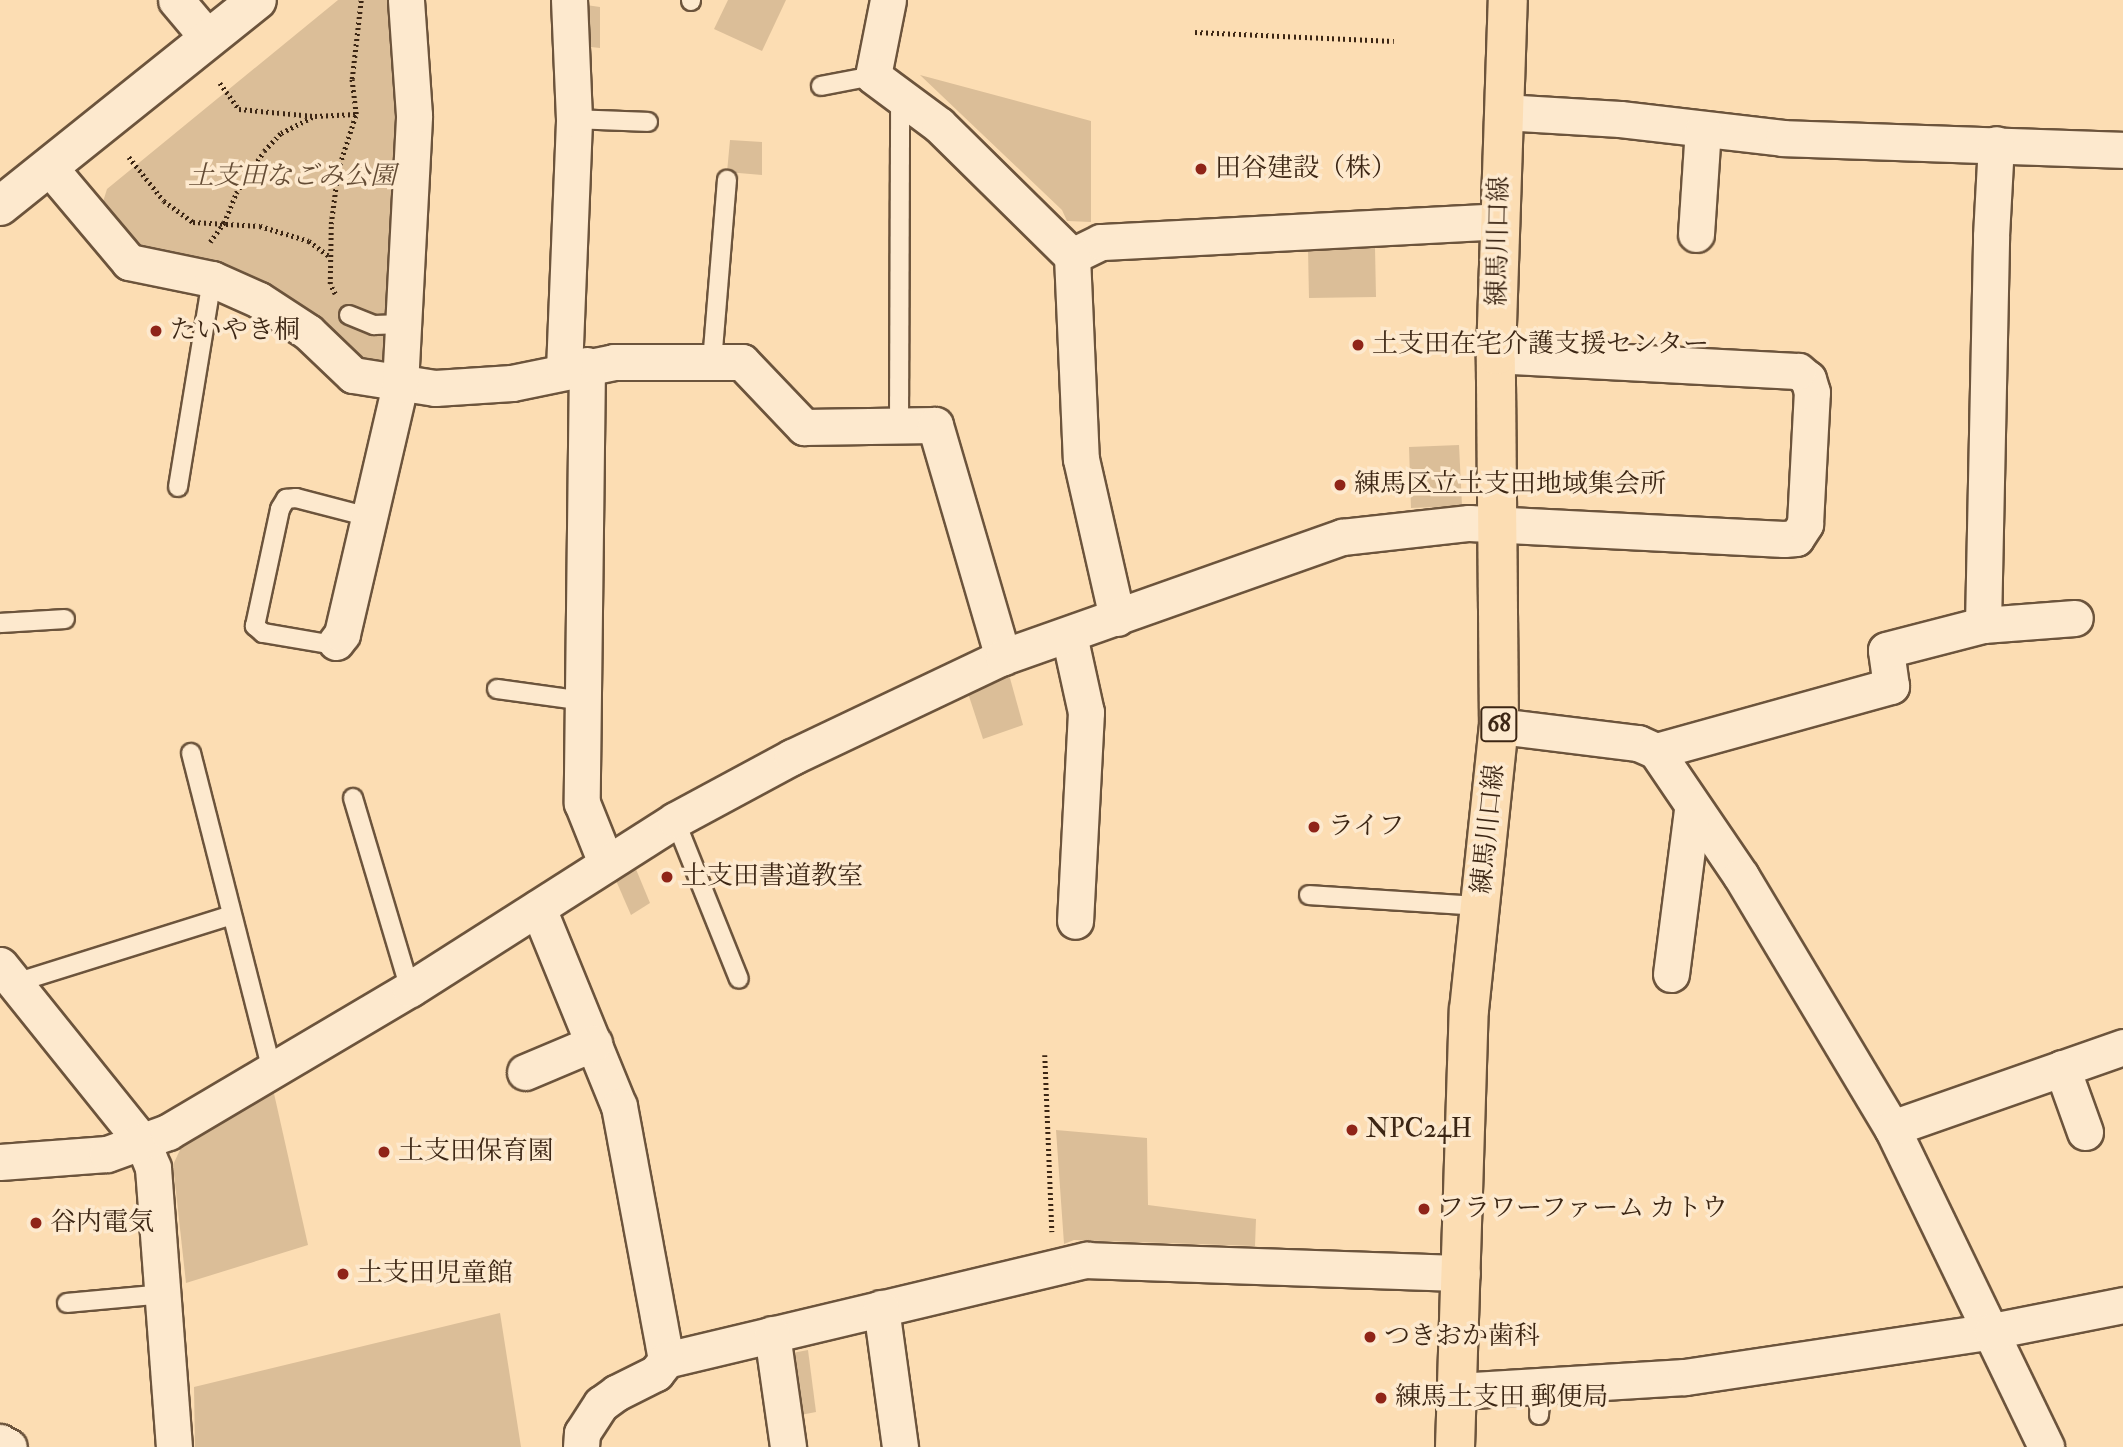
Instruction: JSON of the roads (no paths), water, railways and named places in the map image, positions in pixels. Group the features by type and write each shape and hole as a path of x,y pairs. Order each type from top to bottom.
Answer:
{"main road":[{"path":"0,206 257,0"},
{"name":"練馬川口線","path":"1455,1447 1469,1010 1499,726 1501,668 1496,526 1496,355 1508,0"}],"street":[{"path":"176,0 208,38"},
{"path":"336,642 342,634 400,385 414,115 406,0"},
{"path":"569,0 574,119 576,368 585,701 582,803 606,863"},
{"path":"888,0 886,84 939,125 1072,256 1081,459 1117,618"},
{"path":"1503,112 1620,119 1830,141 2123,150"},
{"path":"1696,234 1703,129"},
{"path":"1983,625 1991,236 1996,144"},
{"path":"49,167 129,262 208,278 259,300 308,332 352,374 400,385 435,388 512,383 614,362 742,362 804,427 934,425 1003,657"},
{"path":"1072,256 1101,242 1500,221"},
{"path":"0,1162 107,1154 143,1143 410,989 674,820 792,757 1003,657 1342,537 1461,523 1797,538 1805,524 1812,392 1808,379 1798,371 1496,355"},
{"path":"1656,751 1891,686 1886,650 1983,625 2075,618"},
{"path":"1069,635 1086,712 1075,920"},
{"path":"1499,726 1638,743 1656,751 1692,808 1741,876 1892,1128 2046,1447"},
{"path":"1671,974 1692,808"},
{"path":"538,908 619,1106 666,1360"},
{"path":"8,974 143,1143 152,1168 174,1447"},
{"path":"525,1072 594,1043"},
{"path":"1892,1128 2123,1047"},
{"path":"2062,1068 2085,1132"},
{"path":"581,1447 582,1433 601,1404 615,1393 656,1373 666,1360 1087,1259 1462,1273"},
{"path":"1457,1391 1540,1401 1992,1331 2123,1305"},
{"path":"881,1308 900,1447"},
{"path":"772,1334 788,1447"},
{"path":"0,1442 9,1447"}],"lane":[{"path":"821,86 886,84 898,425"},
{"path":"574,119 648,122"},
{"path":"712,362 727,180"},
{"path":"178,488 208,278"},
{"path":"349,315 374,325 403,324"},
{"path":"336,642 328,644 263,632 255,626 281,509 286,499 296,498 369,517"},
{"path":"0,624 65,619"},
{"path":"497,689 585,701"},
{"path":"191,754 272,1070"},
{"path":"353,798 410,989"},
{"path":"674,820 740,979"},
{"path":"1309,895 1480,906"},
{"path":"8,974 232,915"},
{"path":"67,1303 164,1294"}],"place":[{"name":"田谷建設（株）","path":"1201,169"},
{"name":"たいやき桐","path":"156,331"},
{"name":"土支田在宅介護支援センター","path":"1358,345"},
{"name":"練馬区立土支田地域集会所","path":"1340,485"},
{"name":"ライフ","path":"1314,827"},
{"name":"土支田書道教室","path":"667,877"},
{"name":"NPC24H","path":"1352,1130"},
{"name":"土支田保育園","path":"384,1152"},
{"name":"フラワーファーム カトウ","path":"1424,1209"},
{"name":"谷内電気","path":"36,1223"},
{"name":"土支田児童館","path":"343,1274"},
{"name":"つきおか歯科","path":"1370,1337"},
{"name":"練馬土支田 郵便局","path":"1381,1398"}],"park label":[{"name":"土支田なごみ公園","path":"292,177"}]}
